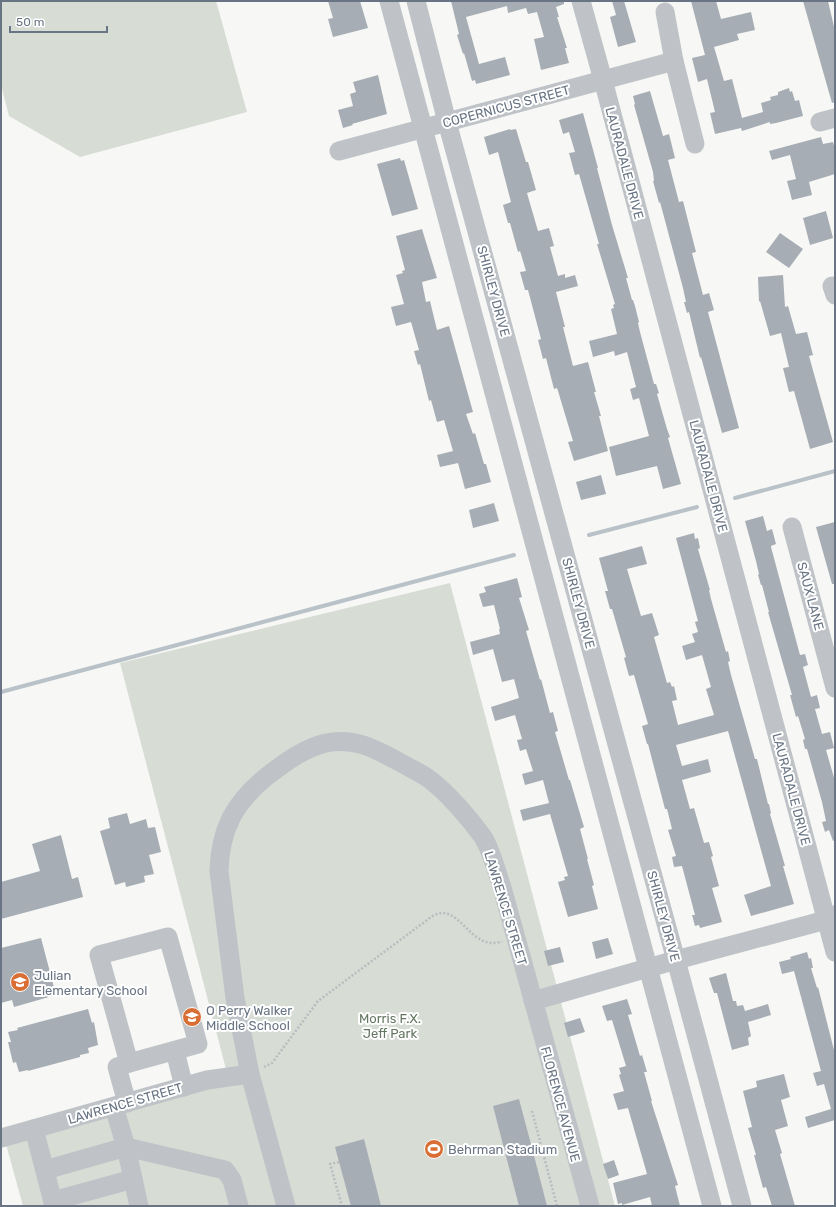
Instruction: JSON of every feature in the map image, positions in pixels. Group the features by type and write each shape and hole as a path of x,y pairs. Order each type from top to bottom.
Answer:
{"street":[{"name":"SHIRLEY DRIVE","path":"388,1 712,1206"},
{"name":"SHIRLEY DRIVE","path":"416,1 447,122 742,1206"},
{"name":"LAURADALE DRIVE","path":"581,1 831,917 835,952"},
{"path":"665,12 674,61 695,144"},
{"name":"COPERNICUS STREET","path":"339,151 674,61"},
{"path":"523,503 550,496"},
{"name":"SAUX LANE","path":"792,527 835,688"},
{"path":"548,595 575,588"},
{"name":"LAWRENCE STREET","path":"286,1206 271,1146 250,1074 235,998 219,871 220,853 225,831 238,806 257,785 282,765 309,749 327,743 354,742 372,747 429,779 457,806 484,838 497,872 533,1001"},
{"path":"533,1001 831,917"},
{"path":"129,1064 99,955 168,937 198,1044 175,1051 129,1064 117,1067 120,1105 126,1147 139,1206"},
{"name":"FLORENCE AVENUE","path":"533,1001 590,1206"},
{"path":"175,1051 184,1087"},
{"name":"LAWRENCE STREET","path":"1,1138 207,1080 250,1074"},
{"path":"34,1129 53,1203 133,1179"},
{"path":"45,1170 126,1147 225,1170 232,1180 239,1206"}],"path":[{"path":"250,1074 272,1063 318,1001 436,914 449,914 456,918 473,935 492,943 516,938"},
{"path":"532,1111 557,1206"},
{"path":"339,1162 330,1164 342,1206"}],"green space":[{"path":"1,1 216,1 247,112 80,157 9,116 1,85"},
{"name":"Morris F.X. Jeff Park","path":"450,583 615,1206 23,1206 4,1137 228,1077 120,663"}],"building":[{"path":"328,1 360,1 368,28 333,37 328,19 333,18"},
{"path":"451,1 564,1 564,4 556,7 559,17 557,17 567,48 565,48 569,63 541,70 534,39 544,37 537,12 528,14 526,8 508,13 507,6 466,17 479,64 505,57 510,75 476,84 475,80 472,81 457,35 459,34"},
{"path":"612,1 624,1 636,42 618,47 610,17 616,15"},
{"path":"691,1 716,1 721,19 751,12 755,30 737,34 739,40 714,47 724,81 732,79 742,118 763,112 761,103 771,100 770,97 778,95 778,92 789,88 790,92 792,91 795,101 799,100 803,116 776,123 770,124 770,122 742,131 741,128 715,134 710,113 715,112 707,79 698,82 692,58 705,55"},
{"path":"803,1 828,1 835,31 835,102 832,103"},
{"path":"378,75 387,114 343,128 338,110 353,106 350,94 356,92 353,82"},
{"path":"650,91 663,136 669,134 675,158 668,160 679,202 683,201 696,252 692,253 703,295 709,293 714,310 708,312 739,428 722,433 701,357 700,358 689,312 687,313 684,302 686,302 683,288 653,181 653,172 634,105 633,96"},
{"path":"583,113 612,225 628,278 626,278 635,306 640,332 654,384 656,384 659,393 657,394 670,437 668,438 681,484 663,489 657,466 616,476 609,447 649,436 639,398 633,400 630,389 636,387 627,352 615,356 614,351 593,357 589,341 617,334 611,309 614,308 613,305 615,304 597,244 599,244 579,174 575,175 569,153 575,152 569,132 563,134 559,120"},
{"path":"510,129 516,129 536,190 527,193 538,231 549,228 554,246 550,247 558,276 565,274 565,278 575,275 578,286 556,292 573,366 588,362 596,392 594,392 601,416 599,416 608,451 574,461 568,442 573,441 557,388 554,389 546,358 543,359 538,340 541,339 528,290 525,290 520,272 526,271 520,251 518,252 503,205 511,202 498,152 489,155 484,137"},
{"path":"821,137 823,144 833,142 835,149 835,174 809,182 812,195 792,200 787,181 796,179 790,155 772,160 769,151"},
{"path":"400,158 401,161 404,160 418,209 392,216 377,164"},
{"path":"826,211 833,238 810,245 803,218"},
{"path":"422,229 437,278 422,282 426,302 430,301 437,330 449,326 473,412 466,414 473,434 475,433 491,482 465,489 458,463 440,467 437,455 453,451 444,420 437,422 431,400 429,401 420,364 418,365 414,351 419,350 411,322 396,326 391,307 404,304 396,275 403,273 402,271 405,270 396,236"},
{"path":"780,233 803,249 789,268 766,252"},
{"path":"783,275 785,307 788,306 796,334 807,332 813,355 809,356 833,442 810,449 794,391 789,392 783,368 789,367 781,333 770,336 760,301 759,302 758,277"},
{"path":"601,475 606,494 581,500 576,482"},
{"path":"494,503 499,521 473,528 469,510"},
{"path":"763,516 767,531 772,529 776,544 771,547 800,655 805,654 808,665 803,667 811,697 817,695 820,708 815,709 822,734 830,732 834,748 826,750 835,781 835,840 833,841 829,830 825,832 822,822 826,821 822,802 807,749 805,749 803,740 805,739 798,716 796,717 790,695 792,695 758,575 756,561 745,521"},
{"path":"835,522 835,584 832,584 816,527"},
{"path":"694,533 695,539 698,538 700,548 698,549 710,590 711,599 726,652 728,651 730,661 728,662 731,675 755,759 757,759 769,804 770,814 785,866 783,866 794,904 751,916 744,895 771,886 728,731 676,745 682,766 708,759 711,772 682,780 690,809 694,808 704,843 709,842 713,856 711,857 719,886 712,888 722,922 700,928 699,925 695,926 692,915 695,915 682,866 674,867 672,857 676,856 668,830 672,829 642,726 648,724 634,675 629,676 624,658 626,657 612,609 610,609 605,591 608,591 599,558 642,546 647,564 627,569 641,616 652,613 659,635 654,637 667,683 670,682 672,687 674,686 677,700 672,701 678,725 714,715 706,689 711,687 702,655 686,660 682,646 695,642 692,634 698,632 695,622 698,621 676,538"},
{"path":"517,578 522,597 519,598 529,630 526,631 550,713 553,712 558,731 555,732 584,827 580,829 594,885 592,886 598,909 568,917 558,882 565,880 564,877 568,876 550,814 523,821 520,810 549,803 543,780 525,785 522,774 533,771 526,749 520,751 517,740 522,739 515,715 495,721 491,707 519,698 514,679 502,682 493,649 473,655 470,642 500,634 494,605 483,607 479,594 486,592 484,587"},
{"path":"127,813 130,824 146,819 148,828 155,827 161,852 149,855 154,874 144,876 145,882 126,887 125,882 115,885 100,831 110,828 108,818"},
{"path":"61,835 72,879 78,877 83,897 1,919 1,882 40,871 32,844"},
{"path":"41,938 56,995 14,1007 12,1000 1,1003 1,948"},
{"path":"608,938 613,954 596,959 592,942"},
{"path":"560,947 564,962 548,966 544,951"},
{"path":"807,952 809,959 811,958 813,968 811,968 817,988 818,987 835,1054 835,1120 808,1128 805,1117 831,1109 824,1084 817,1086 813,1073 821,1071 794,971 782,974 779,962 791,959 790,957"},
{"path":"726,973 733,1001 736,1001 737,1006 743,1005 745,1011 768,1004 771,1015 748,1022 751,1036 748,1038 749,1045 732,1050 717,993 714,993 709,978"},
{"path":"627,999 632,1014 628,1015 640,1056 642,1055 647,1072 644,1072 651,1101 678,1185 675,1186 680,1206 652,1206 650,1197 622,1205 622,1203 618,1204 613,1183 647,1174 628,1108 618,1110 613,1094 624,1091 619,1075 621,1074 619,1068 626,1066 612,1020 607,1021 602,1006"},
{"path":"88,1009 92,1023 94,1022 98,1045 88,1048 89,1053 80,1055 80,1057 19,1072 16,1062 13,1063 8,1042 11,1042 8,1032 18,1030 17,1028"},
{"path":"580,1018 585,1032 568,1037 564,1023"},
{"path":"784,1074 790,1097 781,1100 788,1126 775,1130 782,1153 780,1154 795,1206 772,1206 766,1187 763,1188 754,1155 756,1155 748,1128 752,1127 743,1091 757,1087 756,1081"},
{"path":"519,1099 547,1206 519,1206 493,1106"},
{"path":"364,1139 381,1206 351,1206 335,1147"},
{"path":"614,1160 619,1175 608,1179 603,1164"}],"waterway":[{"path":"735,498 835,471"},
{"path":"589,535 697,507"},
{"path":"1,692 514,555"}],"place":[{"name":"Julian Elementary School","path":"20,982"},
{"name":"O Perry Walker Middle School","path":"192,1017"},
{"name":"Behrman Stadium","path":"434,1149"}]}
